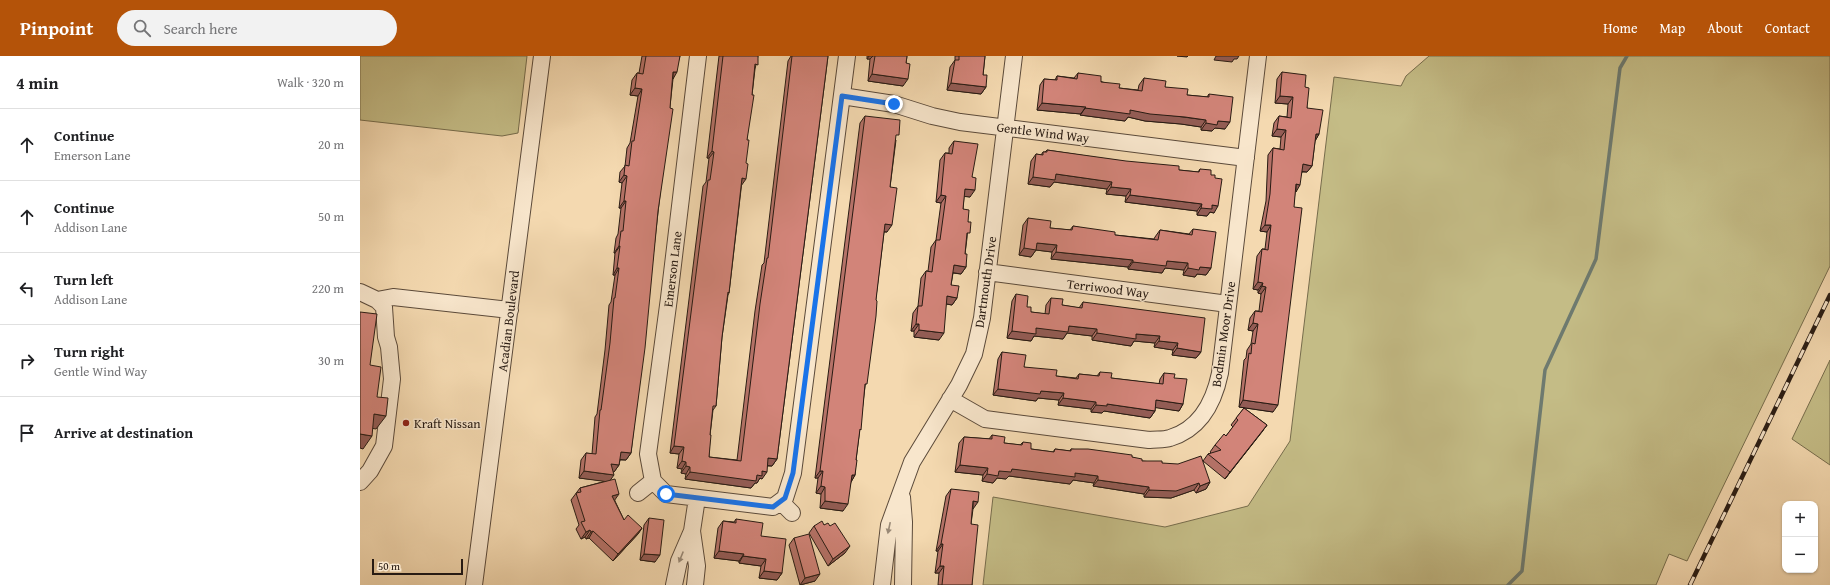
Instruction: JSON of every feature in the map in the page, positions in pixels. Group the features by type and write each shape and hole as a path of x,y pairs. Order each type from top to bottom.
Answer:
{"street":[{"name":"Acadian Boulevard","path":"474,585 542,56"},
{"name":"Emerson Lane","path":"653,481 648,454 669,298 698,56"},
{"path":"638,493 653,481 666,494 773,507 786,507 785,498 793,473 847,56"},
{"name":"Dartmouth Drive","path":"882,585 889,525 912,462 950,399 974,354 982,318 1014,56"},
{"name":"Bodmin Moor Drive","path":"950,399 985,419 1149,440 1169,438 1186,432 1200,420 1217,388 1258,56"},
{"name":"Gentle Wind Way","path":"842,96 894,104 932,116 960,122 1246,158"},
{"name":"Terriwood Way","path":"987,272 1228,304"},
{"path":"365,297 393,296 510,310"},
{"path":"360,482 370,470 384,446 392,379 389,347 386,337 384,307 365,297"},
{"name":"Dartmouth Drive","path":"902,492 904,522 903,585"},
{"path":"674,585 679,561 692,531 697,498"},
{"path":"692,531 697,566 695,585"}],"shaded area":[{"path":"360,56 527,56 518,133 502,136 360,120"},
{"path":"1429,56 1830,56 1830,266 1687,561 1669,554 1656,585 983,585 993,497 1165,527 1248,506 1290,441 1334,77 1401,86 1406,76"},
{"path":"1830,360 1830,465 1792,439"}],"building":[{"path":"646,56 680,56 677,72 673,72 670,108 673,109 658,211 645,348 631,453 621,452 619,465 611,464 614,475 584,471 586,453 596,454 600,410 619,268 617,268 619,246 621,231 623,231 627,176 624,175 625,165 629,166 632,141 634,141 642,89 635,88 637,73 643,74"},
{"path":"723,56 758,56 758,65 755,64 752,95 754,95 747,140 749,140 746,163 748,164 746,179 742,178 729,293 728,292 722,337 716,406 713,406 709,457 741,461 760,304 768,258 792,56 828,56 777,459 768,458 767,472 762,471 762,476 757,475 756,481 690,472 690,467 686,466 686,462 682,461 684,447 674,446 708,180 710,180 714,152 712,151"},
{"path":"875,56 907,56 906,63 910,64 908,79 872,74"},
{"path":"959,56 985,56 983,75 987,75 986,87 951,83 955,60 959,60"},
{"path":"1282,72 1306,75 1305,87 1309,88 1307,108 1323,110 1319,134 1316,134 1312,166 1303,164 1300,185 1296,184 1294,207 1302,208 1278,405 1243,400 1249,353 1251,354 1252,343 1255,344 1258,324 1253,323 1255,311 1262,312 1266,287 1262,286 1263,283 1258,282 1262,249 1268,250 1271,225 1265,225 1270,194 1273,148 1284,150 1286,130 1277,129 1279,116 1291,118 1293,97 1280,96"},
{"path":"1078,73 1101,76 1101,82 1120,84 1119,88 1142,91 1144,78 1166,81 1165,87 1188,89 1187,95 1209,97 1209,94 1233,97 1230,122 1218,121 1217,125 1206,123 1206,120 1150,114 1130,110 1130,114 1085,108 1086,107 1042,103 1044,79 1057,80 1057,76 1077,79"},
{"path":"865,116 900,120 899,135 896,135 890,187 897,188 892,225 885,224 876,300 876,316 867,384 865,384 861,430 860,429 855,475 852,475 848,504 825,501 825,487 821,486 823,471 820,471"},
{"path":"954,141 978,144 972,177 976,178 975,190 965,189 963,209 969,210 968,222 971,222 970,233 967,233 965,254 967,254 966,267 954,265 951,285 959,286 957,298 947,296 944,333 919,330 919,324 916,324 918,306 922,306 926,271 932,272 936,240 940,240 946,196 941,195 945,153 952,154"},
{"path":"1047,150 1126,161 1179,166 1179,170 1199,172 1200,169 1211,170 1211,175 1215,175 1215,178 1222,179 1218,206 1212,205 1212,209 1201,208 1202,204 1130,195 1131,189 1111,187 1112,182 1056,174 1055,180 1033,177 1036,154 1043,155 1043,152 1047,152"},
{"path":"1028,218 1051,221 1050,228 1072,230 1073,226 1115,232 1115,235 1158,240 1160,230 1192,235 1193,229 1216,232 1211,268 1200,267 1199,270 1188,268 1188,263 1167,261 1166,266 1133,262 1133,260 1056,252 1057,245 1037,243 1036,250 1024,248"},
{"path":"1016,294 1028,296 1027,307 1031,307 1031,312 1049,314 1051,298 1063,299 1062,305 1082,308 1083,302 1205,318 1201,352 1177,348 1178,343 1159,341 1160,336 1136,334 1136,339 1097,333 1097,329 1069,326 1068,332 1036,328 1036,334 1012,331"},
{"path":"360,312 377,314 370,365 381,367 377,397 388,398 386,416 374,414 372,436 360,434"},
{"path":"1002,352 1026,355 1024,367 1057,370 1056,376 1078,379 1079,374 1099,376 1100,372 1112,373 1111,378 1163,384 1164,373 1175,374 1174,378 1187,379 1183,404 1156,400 1155,411 1107,404 1107,406 1096,405 1096,402 1063,398 1064,393 1041,391 1040,394 998,389"},
{"path":"1244,408 1267,425 1230,472 1208,454 1221,450 1215,445 1224,434 1226,436 1238,420 1236,418"},
{"path":"992,435 1005,437 1004,443 1022,445 1023,442 1031,443 1031,449 1054,452 1055,449 1071,451 1071,449 1088,449 1132,455 1132,457 1142,459 1142,461 1162,461 1162,463 1178,464 1201,456 1210,482 1200,486 1199,483 1176,491 1149,490 1149,487 1098,480 1098,476 1075,473 1075,477 1012,469 1011,472 999,471 998,476 987,474 988,468 960,465 964,437 992,439"},
{"path":"615,479 619,494 612,496 624,520 628,515 642,528 618,554 593,531 591,532 590,530 586,532 581,522 585,521 576,493 581,492 580,488"},
{"path":"951,489 979,492 978,502 973,501 971,524 978,525 972,585 942,585 944,566 940,566 943,544 941,544"},
{"path":"649,518 664,520 660,555 644,554"},
{"path":"736,519 763,523 761,536 786,539 782,573 764,571 766,559 743,556 744,554 719,551 723,521 736,523"},
{"path":"822,521 824,525 828,523 830,526 835,523 850,546 833,559 814,526"},
{"path":"809,534 820,574 805,578 794,538"}],"waterway":[{"path":"1508,585 1522,571 1545,370 1596,259 1620,68 1627,56"}],"railway":[{"path":"1690,585 1830,295"}],"place":[{"name":"Kraft Nissan","path":"406,423"}],"route":[{"path":"666,494 773,507 785,498 793,473 842,96 894,104"}]}
